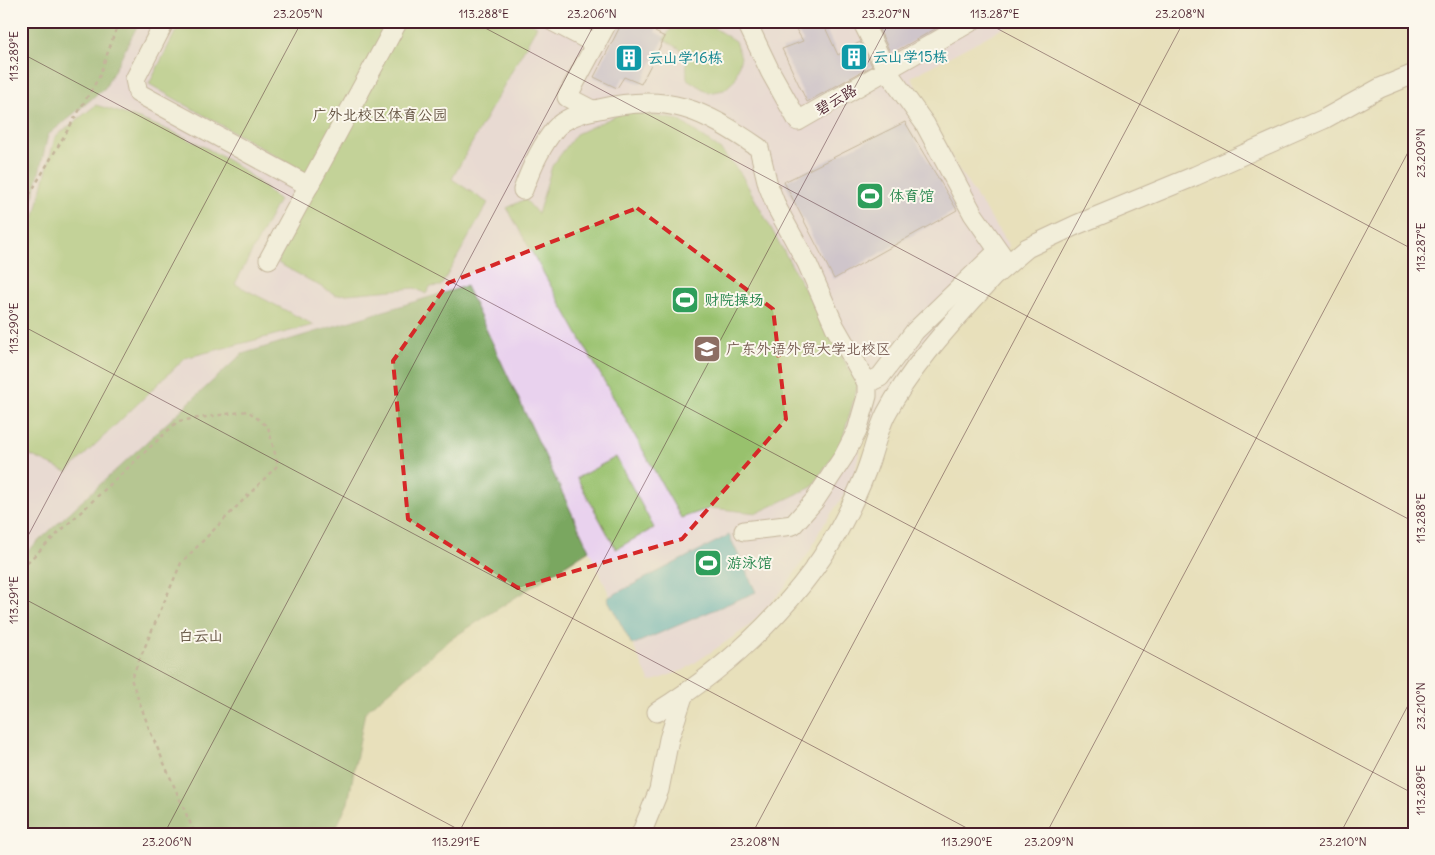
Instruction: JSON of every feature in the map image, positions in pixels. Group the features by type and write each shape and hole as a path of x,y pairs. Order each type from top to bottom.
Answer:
{"street":[{"path":"165,21 135,79 138,93 309,186"},
{"path":"269,259 398,21"},
{"path":"552,21 596,44"},
{"path":"592,110 567,97 608,21"},
{"name":"碧云路","path":"746,21 770,71 798,121 972,21"},
{"path":"862,21 888,71 925,124 972,214 1003,257"},
{"path":"867,383 880,377 915,332 1003,257 1028,248 1076,225 1195,176 1306,127 1380,88 1414,74"},
{"path":"523,190 533,162 555,128 572,116 639,101 678,106 705,114 759,148 768,185 777,208 807,263 835,327 867,383 867,396 857,431 844,456 815,500 794,525 744,531"},
{"path":"657,712 683,696 761,631 801,586 824,555 846,518 865,477 886,415 914,371 993,277 1003,257"},
{"path":"640,834 659,790 669,739 683,696"}],"path":[{"path":"21,209 99,78 118,21"},
{"path":"21,568 178,421 248,411 268,426 278,466 182,563 131,678 150,731 195,834"}],"highlighted area":[{"path":"637,208 773,309 786,419 682,539 518,588 408,519 393,361 448,283"}],"shaded area":[{"name":"广东外语外贸大学北校区","path":"140,21 1016,21 911,77 955,164 1009,246 922,344 862,439 853,482 820,530 810,551 781,592 748,627 684,670 650,682 466,286 242,354 21,557 21,236 27,224 48,135 105,88"}],"green space":[{"path":"21,21 140,21 105,88 48,135 27,224 21,236"},
{"name":"广外北校区体育公园","path":"181,21 528,21 537,26 452,179 488,203 441,286 430,287 426,294 415,288 336,295 278,263 307,174 149,84"},
{"path":"676,21 703,21 735,41 741,57 735,80 724,90 709,93 687,79 686,53 664,39"},
{"path":"96,105 151,123 203,146 237,166 279,200 235,284 314,325 185,358 67,472 21,451 21,248 33,223 55,137"},
{"name":"财院操场","path":"626,111 679,120 721,150 741,174 858,385 841,444 812,487 757,513 711,508 681,518 507,208 525,199 538,214 552,166 576,134"},
{"name":"白云山","path":"466,286 589,550 451,639 365,712 348,803 333,834 21,834 21,557 242,354"},
{"path":"616,457 654,528 616,549 577,478"}],"water":[{"name":"游泳馆","path":"729,535 756,592 632,645 607,598"}],"building":[{"name":"云山学16栋","path":"623,21 660,21 655,32 665,37 641,84 624,77 617,88 594,77"},
{"name":"云山学15栋","path":"791,21 822,21 838,55 860,42 872,66 807,102 782,49 803,41"},
{"path":"875,21 949,21 891,54"},
{"name":"体育馆","path":"905,122 957,210 834,279 784,182"}],"place":[{"name":"云山学15栋","path":"854,57"},
{"name":"云山学16栋","path":"629,58"},
{"name":"体育馆","path":"870,196"},
{"name":"财院操场","path":"685,300"},
{"name":"广东外语外贸大学北校区","path":"707,349"},
{"name":"游泳馆","path":"708,563"}]}
